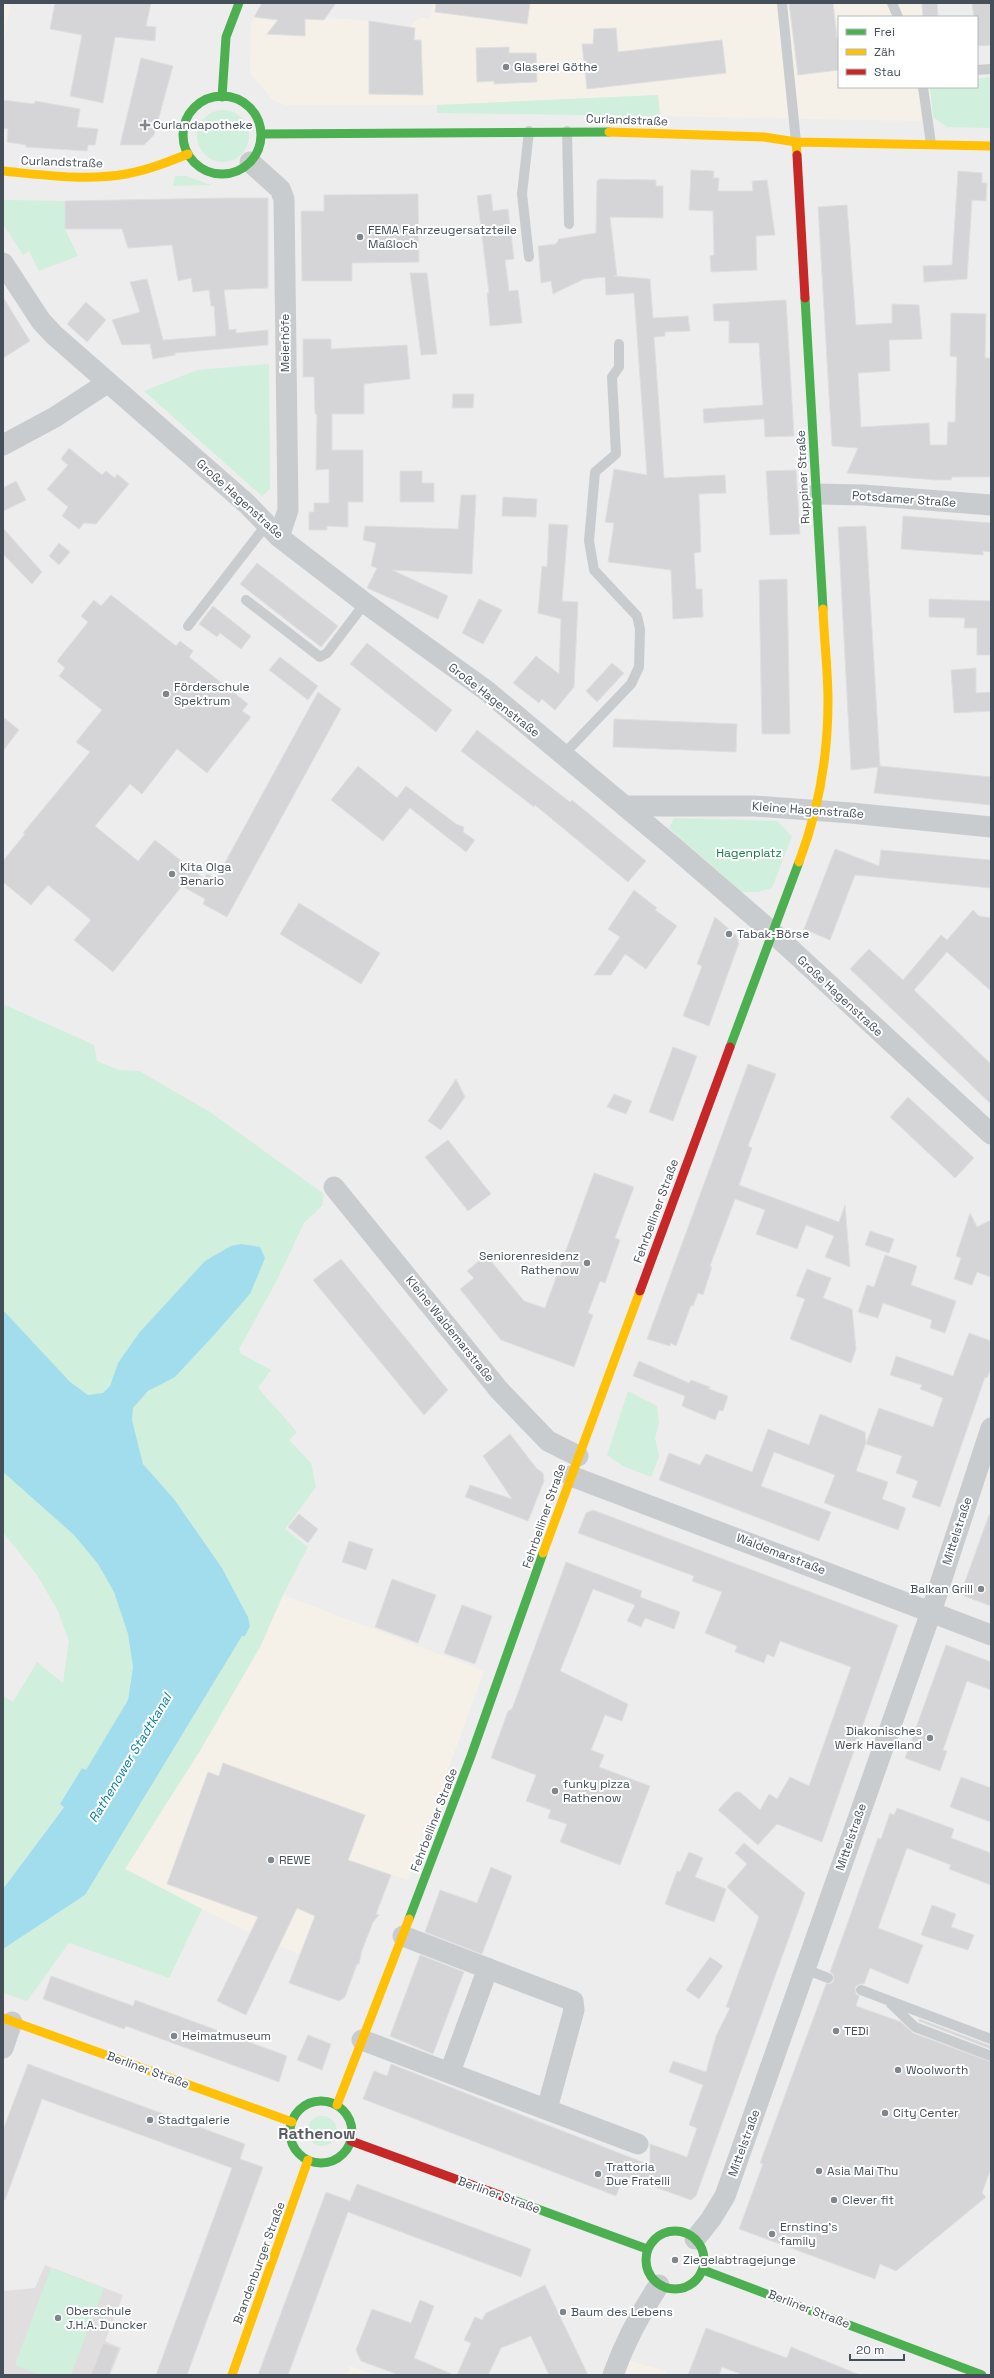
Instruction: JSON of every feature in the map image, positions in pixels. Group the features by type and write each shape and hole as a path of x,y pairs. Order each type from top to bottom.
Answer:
{"main road":[{"path":"222,96 224,42 232,14 238,3"},
{"path":"222,96 237,100 249,108 258,120 261,134 257,151 250,162 239,170 217,174 203,169 188,154 184,131 189,116 200,104 222,96"},
{"name":"Curlandstraße","path":"261,134 567,131 742,136 796,142 991,146"},
{"name":"Ruppiner Straße","path":"796,142 828,701 824,758 816,811"},
{"name":"Curlandstraße","path":"3,171 74,177 117,175 161,164 188,154"},
{"path":"773,933 816,811"},
{"name":"Fehrbelliner Straße","path":"337,2105 403,1936 502,1671 578,1456 773,933"},
{"name":"Berliner Straße","path":"8,2020 292,2122"},
{"path":"327,2102 337,2105 344,2110 350,2121 352,2133 351,2141 342,2154 329,2162 318,2163 308,2160 295,2148 292,2140 292,2122 297,2112 311,2103 327,2102"},
{"name":"Berliner Straße","path":"351,2141 647,2249"},
{"name":"Brandenburger Straße","path":"232,2375 308,2160"},
{"path":"669,2231 683,2232 695,2239 704,2253 703,2270 692,2284 684,2288 667,2289 658,2285 648,2273 646,2265 647,2249 656,2237 669,2231"},
{"name":"Berliner Straße","path":"703,2270 982,2375"}],"street":[{"name":"Meierhöfe","path":"250,162 280,189 284,199 288,510 273,530"},
{"name":"Große Hagenstraße","path":"3,263 41,321 107,383 149,418 273,530 365,603 487,691 625,806 773,933 991,1134"},
{"path":"3,445 55,417 107,383"},
{"name":"Potsdamer Straße","path":"816,494 863,495 991,505"},
{"name":"Kleine Hagenstraße","path":"625,806 754,806 991,827"},
{"name":"Kleine Waldemarstraße","path":"334,1187 499,1390 548,1441 578,1456"},
{"name":"Mittelstraße","path":"695,2239 711,2219 725,2196 931,1612 991,1428"},
{"name":"Waldemarstraße","path":"571,1476 991,1635"},
{"path":"403,1936 573,2001 574,2010 547,2109"},
{"path":"450,2072 488,1968"},
{"path":"3,2048 8,2020"},
{"path":"362,2040 638,2144"},
{"path":"613,2375 624,2344 638,2315 658,2285"}],"lane":[{"path":"782,3 796,142"},
{"path":"892,3 898,16"},
{"path":"978,70 991,69"},
{"path":"923,88 931,144"},
{"path":"529,131 522,194 529,258"},
{"path":"567,131 569,224"},
{"path":"563,754 631,684 638,667 640,629 637,616 594,570 589,541 595,472 616,454 612,377 619,367 619,344"},
{"path":"188,626 273,530"},
{"path":"246,600 320,657 327,653 365,603"},
{"path":"805,1970 828,1978"},
{"path":"861,1990 991,2039"},
{"path":"886,2000 915,2027 991,2056"}],"shaded area":[{"path":"3,3 11,3 3,43"},
{"path":"432,3 922,3 923,16 838,16 838,88 930,88 933,117 918,121 660,116 658,95 437,105 286,105 274,101 250,73 251,24 254,17 351,19 412,27 413,22 421,18 430,19"},
{"path":"283,1595 484,1671 408,1880 348,1860 313,1959 278,1946 125,1869 201,1749 261,1645"},
{"name":"Oberschule J.H.A. Duncker","path":"45,2265 123,2295 105,2341 121,2348 110,2375 3,2375 3,2291 35,2288"},
{"path":"629,2361 666,2371 665,2375 625,2375"},
{"path":"350,2366 375,2375 347,2375"}],"green space":[{"path":"991,77 991,128 947,127 933,117 930,88 978,88 978,79"},
{"path":"658,95 660,116 437,113 437,105"},
{"path":"218,110 228,110 242,117 249,131 249,141 242,155 228,162 218,162 208,158 201,151 197,141 197,131 201,121 208,114"},
{"path":"175,176 186,176 211,185 173,186"},
{"path":"3,200 65,201 65,229 78,256 39,271 29,251 23,255 3,224"},
{"path":"269,364 270,489 262,496 144,391 197,370"},
{"name":"Hagenplatz","path":"674,818 777,821 792,836 772,888 758,892 742,892 669,828"},
{"path":"3,1004 94,1045 97,1061 119,1070 139,1071 210,1112 324,1194 322,1206 304,1223 276,1282 239,1349 241,1354 271,1370 258,1388 297,1432 289,1440 311,1463 316,1487 285,1529 308,1547 283,1595 261,1645 201,1749 125,1869 202,1909 169,1978 69,1943 27,2001 3,1993 3,1949 85,1895 242,1636 245,1635 248,1617 222,1568 174,1499 143,1464 132,1420 133,1408 138,1400 158,1384 175,1377 250,1294 118,1363 110,1387 104,1393 95,1395 86,1394 77,1389 55,1369 3,1310"},
{"path":"628,1391 657,1406 659,1423 655,1438 659,1457 651,1477 623,1466 607,1455"},
{"path":"3,1472 74,1535 98,1564 114,1592 128,1634 133,1667 128,1700 86,1771 82,1768 60,1804 64,1806 3,1889 3,1696 13,1702 37,1662 63,1683 69,1641 58,1611 37,1575 3,1532"},
{"path":"322,2116 333,2120 337,2131 333,2142 322,2146 311,2142 307,2131 311,2120"},
{"path":"51,2268 104,2288 71,2375 41,2375 15,2365"}],"water":[{"name":"Rathenower Stadtkanal","path":"241,1244 260,1247 265,1258 250,1294 175,1377 148,1391 133,1408 132,1420 143,1464 174,1499 222,1568 248,1617 250,1626 245,1636 242,1636 85,1895 3,1949 3,1889 64,1807 60,1804 82,1768 86,1770 128,1700 133,1667 128,1634 114,1592 98,1564 74,1535 3,1472 3,1310 70,1382 88,1395 103,1393 110,1386 118,1363 139,1333 205,1261 231,1246"}],"building":[{"path":"55,3 151,3 146,26 156,27 155,41 115,37 103,103 70,96 82,35 50,29"},
{"path":"262,3 336,3 324,20 305,19 305,36 267,34 278,20 254,17"},
{"path":"436,3 530,3 527,24 435,12"},
{"path":"789,3 833,3 838,38 838,70 798,75"},
{"path":"922,3 937,3 938,16 923,16"},
{"path":"972,3 991,3 991,45 978,46 978,16 974,16"},
{"path":"369,21 415,28 414,40 421,40 423,95 369,94"},
{"path":"616,28 618,52 722,40 726,73 587,89 582,44 593,44 594,29"},
{"name":"Glaserei Göthe","path":"509,47 509,53 536,53 537,82 494,84 494,81 477,82 476,48"},
{"path":"141,58 173,66 154,135 144,145 120,145"},
{"path":"3,100 34,104 35,101 80,109 77,127 98,129 95,145 88,145 87,151 26,147 26,145 7,142 8,129 3,128"},
{"path":"691,170 714,171 713,178 719,178 718,191 753,191 752,181 767,180 775,235 756,236 757,270 711,272 710,256 714,255 713,211 689,210"},
{"path":"958,171 982,173 982,183 987,183 986,201 972,200 967,279 924,282 923,266 952,265"},
{"path":"600,179 656,180 656,186 663,186 663,218 610,217 617,276 614,276 650,279 653,318 688,316 690,331 665,332 665,336 654,337 664,478 725,475 726,493 699,494 701,552 694,553 696,589 702,589 703,617 673,619 671,570 608,562 614,523 605,522 614,469 647,475 634,293 606,295 605,277 584,279 553,294 551,281 541,283 538,246 556,244 559,239 596,233 597,181"},
{"name":"FEMA Fahrzeugersatzteile Maßloch","path":"418,194 419,262 352,263 352,281 302,281 301,211 324,211 324,195"},
{"path":"491,194 493,211 508,209 514,259 505,260 509,291 518,290 522,323 490,326 487,293 489,293 477,196"},
{"path":"268,198 268,288 224,290 229,330 236,329 236,333 268,330 268,345 175,353 175,355 153,359 150,344 122,345 112,320 140,312 130,282 147,279 163,340 216,336 214,306 211,306 209,290 193,292 191,278 178,281 172,245 128,248 122,229 65,229 65,201"},
{"path":"847,205 856,325 892,323 892,304 919,305 922,339 889,340 890,371 858,373 861,427 929,423 930,445 947,445 948,422 955,422 957,357 950,356 951,313 986,314 985,358 991,358 991,477 952,477 951,480 936,480 847,473 858,448 832,446 818,207"},
{"path":"410,273 427,273 437,354 421,355"},
{"path":"3,297 30,341 3,358"},
{"path":"786,300 794,436 765,437 764,419 704,423 703,409 763,405 759,343 729,343 729,321 714,321 713,304"},
{"path":"86,302 106,320 87,342 67,324"},
{"path":"303,339 331,339 331,349 407,345 410,379 364,384 364,414 332,414 332,450 363,450 363,502 348,502 348,527 327,526 327,530 309,530 309,512 314,512 314,503 329,503 329,469 316,470 317,414 315,414 314,377 303,377"},
{"path":"453,394 474,394 473,408 452,408"},
{"path":"69,448 102,475 106,471 115,478 117,474 129,484 96,524 84,523 79,529 62,516 68,507 47,489 68,465 61,459"},
{"path":"796,470 800,534 770,535 766,471"},
{"path":"400,471 422,471 422,483 434,483 434,502 400,502"},
{"path":"16,481 26,500 3,511 3,488"},
{"path":"461,495 476,495 472,574 392,570 448,596 438,619 367,588 377,568 371,566 376,543 363,540 365,526 458,529"},
{"path":"503,497 537,499 536,517 502,516"},
{"path":"903,516 991,523 991,552 983,551 983,555 901,549"},
{"path":"549,524 568,525 562,601 578,602 574,687 555,710 542,699 539,703 513,683 536,656 559,674 561,619 538,613 542,566 547,567"},
{"path":"866,526 880,766 991,777 991,805 874,793 878,767 851,770 838,527"},
{"path":"3,528 42,572 32,584 3,554"},
{"path":"59,543 70,552 59,565 49,556"},
{"path":"257,563 338,626 321,647 240,584"},
{"path":"787,579 790,734 762,734 759,580"},
{"path":"111,595 176,646 180,641 193,651 189,657 248,704 242,711 251,717 207,773 177,749 142,794 130,784 95,826 138,861 155,840 204,879 207,874 216,879 318,692 341,709 227,917 203,904 205,899 182,886 113,972 74,940 91,920 48,885 31,905 3,882 3,861 25,834 23,833 90,752 76,742 102,710 59,676 65,668 57,661 88,622 81,616 94,600 101,606"},
{"path":"479,599 502,610 483,644 462,633"},
{"path":"929,599 991,601 991,655 977,655 977,628 964,628 965,618 929,617"},
{"path":"213,606 251,636 241,649 220,633 217,637 199,624"},
{"path":"367,643 452,710 436,732 350,664"},
{"path":"280,657 318,686 308,700 269,670"},
{"path":"612,663 624,673 597,702 586,691"},
{"path":"976,668 976,693 991,692 991,711 954,713 951,670"},
{"path":"3,717 19,730 3,751"},
{"path":"614,719 737,724 736,752 613,747"},
{"path":"477,730 570,802 572,800 646,861 628,882 535,805 534,807 461,751"},
{"path":"358,766 397,798 406,786 456,824 464,827 463,832 475,840 466,852 410,808 383,841 331,800"},
{"path":"835,849 879,866 881,850 991,860 991,888 855,875 830,940 804,929"},
{"path":"634,890 657,908 655,910 677,926 646,969 625,954 611,975 594,975 620,937 608,929"},
{"path":"299,903 380,953 361,984 280,934"},
{"path":"973,910 979,916 991,918 991,991 947,952 914,990 991,1064 991,1104 850,969 869,949 903,980 941,935 947,940"},
{"path":"715,917 736,935 739,943 709,1026 683,1016 702,966 697,964"},
{"path":"673,1047 697,1056 673,1121 649,1112"},
{"path":"748,1064 776,1074 748,1146 752,1148 739,1185 839,1222 845,1205 850,1267 825,1257 834,1236 806,1225 797,1249 756,1234 765,1210 735,1199 710,1266 712,1267 703,1295 698,1293 693,1306 691,1305 676,1346 671,1343 670,1346 647,1339"},
{"path":"456,1079 465,1097 441,1130 428,1121"},
{"path":"614,1094 632,1101 626,1114 607,1107"},
{"path":"908,1097 974,1158 955,1178 890,1117"},
{"path":"448,1140 491,1194 468,1211 425,1157"},
{"name":"Seniorenresidenz Rathenow","path":"594,1173 634,1187 615,1238 620,1240 605,1283 600,1281 588,1313 593,1315 574,1367 501,1340 460,1289 474,1278 467,1271 486,1255 524,1301 545,1308"},
{"path":"970,1213 977,1227 991,1220 991,1277 977,1272 972,1285 954,1279 961,1258 956,1256"},
{"path":"870,1231 894,1239 889,1253 865,1245"},
{"path":"885,1255 917,1266 911,1285 956,1301 945,1333 930,1328 932,1320 883,1303 878,1318 858,1312 867,1285 874,1287"},
{"path":"341,1259 448,1390 424,1415 313,1280"},
{"path":"807,1269 831,1278 823,1298 852,1309 856,1349 851,1363 790,1339 805,1299 796,1296"},
{"path":"969,1333 991,1341 991,1368 987,1378 985,1377 940,1507 912,1497 918,1481 896,1473 902,1456 866,1444 879,1408 933,1427 943,1398 920,1389 922,1385 890,1375 896,1356 953,1376"},
{"path":"639,1361 689,1383 691,1380 728,1396 723,1411 719,1410 715,1420 682,1406 685,1396 633,1376"},
{"path":"820,1414 865,1432 866,1443 856,1471 888,1482 882,1499 906,1508 898,1530 824,1503 835,1475 774,1452 761,1486 831,1512 819,1541 659,1480 669,1453 700,1465 706,1454 752,1472 768,1429 809,1445"},
{"path":"510,1434 537,1469 543,1473 544,1481 528,1521 465,1497 470,1485 512,1499 483,1456"},
{"path":"593,1510 898,1625 822,1842 777,1824 758,1845 718,1810 735,1792 740,1792 760,1810 769,1794 777,1799 790,1777 809,1786 851,1667 780,1641 774,1657 767,1654 764,1663 735,1652 737,1646 705,1633 722,1592 692,1581 694,1576 578,1533 586,1513"},
{"path":"299,1514 318,1529 308,1543 288,1527"},
{"path":"989,1515 991,1515 991,1606 964,1596 962,1590"},
{"path":"349,1541 373,1549 366,1570 342,1562"},
{"path":"566,1562 642,1591 640,1597 680,1612 674,1629 645,1618 641,1627 627,1621 635,1605 593,1589 560,1671 628,1704 622,1721 605,1715 591,1750 604,1755 599,1767 650,1786 620,1865 560,1842 567,1824 548,1818 551,1810 526,1801 536,1775 491,1758 508,1711 512,1709"},
{"path":"392,1579 436,1595 418,1643 375,1627"},
{"path":"462,1605 492,1616 475,1664 444,1653"},
{"path":"946,1645 991,1662 991,1690 967,1681 943,1750 947,1751 940,1771 905,1758"},
{"path":"223,1763 365,1815 348,1860 391,1875 376,1914 379,1915 373,1922 362,1950 359,1964 357,1964 345,1997 339,2001 289,1983 315,1916 297,1908 246,2015 217,2001 258,1917 167,1884 208,1772 219,1776"},
{"path":"961,1777 991,1788 991,1822 950,1807"},
{"name":"City Center","path":"897,1808 954,1829 951,1838 991,1853 991,1885 949,1869 951,1865 907,1848 878,1928 923,1945 908,1984 870,1968 864,1984 860,1984 855,1987 856,1994 859,1996 856,2006 901,2022 913,2033 991,2062 991,2168 982,2193 986,2197 896,2271 880,2264 875,2279 739,2229 763,2164 760,2163 826,1984 832,1983 834,1980 833,1974 830,1972 878,1838 881,1839 890,1813 894,1815"},
{"path":"744,1843 805,1893 696,2196 691,2200 624,2176 616,2196 363,2099 374,2071 387,2076 391,2064 650,2165 650,2144 687,2157 697,2128 689,2125 703,2085 669,2072 673,2061 706,2072 716,2036 730,2008 726,2007 759,1917 727,1887 747,1864 735,1853"},
{"path":"689,1852 703,1858 695,1877 726,1889 714,1922 665,1904 677,1871 680,1872"},
{"path":"491,1867 512,1876 482,1954 425,1932 440,1890 477,1903"},
{"path":"932,1905 956,1914 951,1927 974,1935 968,1950 921,1935"},
{"path":"420,1955 464,1972 433,2054 390,2036"},
{"path":"710,1957 723,1966 699,1999 686,1990"},
{"path":"51,1976 133,2006 135,2000 287,2056 279,2082 126,2026 124,2029 43,1999"},
{"path":"919,2019 991,2046 991,2049 919,2021"},
{"path":"308,2035 331,2044 322,2070 297,2060"},
{"path":"28,2064 245,2144 240,2159 263,2167 187,2375 156,2375 232,2168 42,2099 5,2200 3,2200 3,2130"},
{"path":"357,2184 531,2249 521,2277 348,2212 288,2375 258,2375 326,2192 350,2201"},
{"path":"545,2285 588,2375 549,2375 531,2336 501,2348 488,2375 457,2375 471,2343 464,2340 475,2317 482,2320 486,2313"},
{"path":"420,2300 434,2306 414,2358 454,2375 399,2375 361,2361 356,2350 372,2309 411,2323"},
{"path":"706,2328 787,2358 791,2347 860,2375 743,2375 722,2367 719,2375 688,2375"},
{"path":"103,2343 119,2348 109,2375 91,2375"}],"traffic: fast":[{"path":"222,97 226,37 239,3"},
{"path":"222,96 237,99 249,108 258,120 261,135 258,150 249,162 237,171 222,174 207,171 195,162 186,150 183,135 186,120 195,108 207,99 222,96"},
{"path":"261,134 609,132"},
{"path":"805,298 823,609"},
{"path":"730,1047 799,862"},
{"path":"409,1919 471,1756 543,1553"},
{"path":"321,2101 333,2104 343,2110 349,2120 352,2132 349,2144 343,2154 333,2160 321,2163 309,2160 299,2154 293,2144 290,2132 293,2120 299,2110 309,2104 321,2101"},
{"path":"513,2200 647,2249"},
{"path":"669,2231 681,2231 691,2235 700,2244 704,2254 704,2260 704,2266 696,2281 681,2289 669,2289 659,2285 650,2276 646,2266 646,2254 650,2244 659,2235 669,2231"},
{"path":"703,2270 982,2375"}],"traffic: slow":[{"path":"609,132 764,137 796,142 797,155"},
{"path":"796,142 991,146"},
{"path":"3,171 65,177 111,176 142,170 188,154"},
{"path":"799,862 817,803 824,762 828,721 828,689 823,609"},
{"path":"543,1553 640,1291"},
{"path":"337,2105 409,1919"},
{"path":"3,2018 292,2122"},
{"path":"232,2375 308,2160"}],"traffic: jam":[{"path":"797,155 805,298"},
{"path":"640,1291 730,1047"},
{"path":"351,2141 513,2200"}],"place":[{"name":"Glaserei Göthe","path":"506,67"},
{"name":"Curlandapotheke","path":"145,125"},
{"name":"FEMA Fahrzeugersatzteile Maßloch","path":"360,237"},
{"name":"Förderschule Spektrum","path":"166,694"},
{"name":"Kita Olga Benario","path":"172,874"},
{"name":"Tabak-Börse","path":"729,934"},
{"name":"Seniorenresidenz Rathenow","path":"587,1263"},
{"name":"Balkan Grill","path":"981,1589"},
{"name":"Diakonisches Werk Havelland","path":"930,1738"},
{"name":"funky pizza Rathenow","path":"555,1791"},
{"name":"REWE","path":"271,1860"},
{"name":"TEDi","path":"836,2031"},
{"name":"Heimatmuseum","path":"174,2036"},
{"name":"Woolworth","path":"898,2070"},
{"name":"City Center","path":"885,2113"},
{"name":"Stadtgalerie","path":"150,2120"},
{"name":"Asia Mai Thu","path":"819,2171"},
{"name":"Trattoria Due Fratelli","path":"598,2174"},
{"name":"Clever fit","path":"834,2200"},
{"name":"Ernsting's family","path":"772,2234"},
{"name":"Ziegelabtragejunge","path":"675,2260"},
{"name":"Baum des Lebens","path":"563,2312"},
{"name":"Oberschule J.H.A. Duncker","path":"58,2318"}],"district":[{"name":"Rathenow","path":"317,2133"}]}
